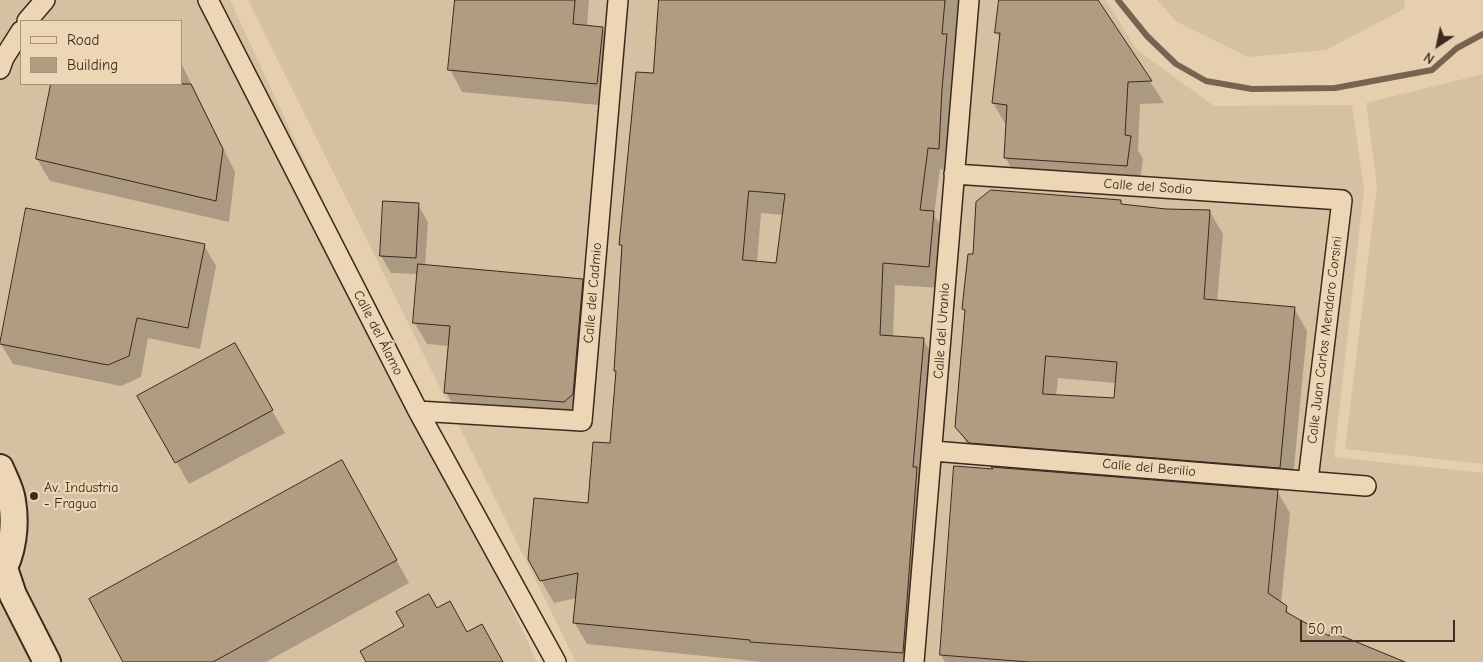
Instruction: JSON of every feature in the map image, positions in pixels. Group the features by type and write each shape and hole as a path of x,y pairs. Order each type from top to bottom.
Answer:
{"street":[{"path":"28,20 45,0"},
{"name":"Calle del Álamo","path":"208,0 418,411 556,662"},
{"name":"Calle del Cadmio","path":"418,411 582,422 618,0"},
{"name":"Calle del Uranio","path":"914,662 969,0"},
{"path":"0,69 4,58 20,33"},
{"name":"Calle del Sodio","path":"954,174 1342,200"},
{"name":"Calle Juan Carlos Mendaro Corsini","path":"1308,480 1342,200"},
{"name":"Calle del Berilio","path":"933,451 1366,486"},
{"path":"0,468 12,500 14,532 2,571 47,662"}],"shaded area":[{"path":"0,0 230,0 537,662 0,662"},
{"path":"248,0 1106,0 1136,49 1214,106 1352,105 1364,189 1334,457 1483,473 1483,662 576,662"},
{"path":"1157,0 1405,0 1404,9 1326,50 1248,57 1177,22"},
{"path":"1483,74 1483,464 1345,449 1377,186 1366,103"}],"building":[{"path":"455,0 575,0 573,24 603,27 597,84 448,70"},
{"path":"659,0 945,0 942,34 947,34 939,149 928,148 920,210 934,211 929,267 883,263 880,335 924,338 913,467 917,467 903,653 750,642 750,640 573,623 578,573 540,581 528,559 534,498 588,503 593,442 610,443 616,371 614,371 622,245 619,245 636,72 653,73","holes":["749,191 785,194 776,263 743,260"]},
{"path":"999,0 1098,0 1152,81 1128,82 1125,135 1131,136 1127,166 1004,158 1007,105 992,103 1000,33 995,33"},
{"path":"191,84 223,149 216,201 36,159 51,85"},
{"path":"991,190 1121,200 1121,204 1166,209 1210,210 1204,299 1295,307 1280,468 969,443 955,427 965,310 962,309 968,254 973,254 976,202","holes":["1046,356 1117,362 1114,398 1043,394"]},
{"path":"383,201 419,203 416,258 380,256"},
{"path":"26,208 205,244 188,328 137,318 129,356 108,365 0,344"},
{"path":"418,264 583,279 573,394 564,402 444,393 450,326 413,323"},
{"path":"235,343 273,410 175,463 137,396"},
{"path":"342,460 397,560 213,662 123,662 89,599"},
{"path":"954,466 993,469 991,467 1278,490 1268,593 1287,606 1286,612 1329,636 1330,631 1405,662 1029,662 940,655"},
{"path":"429,594 437,608 450,601 467,632 482,624 503,662 366,662 360,651 404,626 396,612"}],"waterway":[{"path":"1118,0 1147,36 1176,64 1206,81 1252,89 1335,88 1432,70 1457,48 1483,34"}],"place":[{"name":"Av. Industria - Fragua","path":"34,496"}]}
